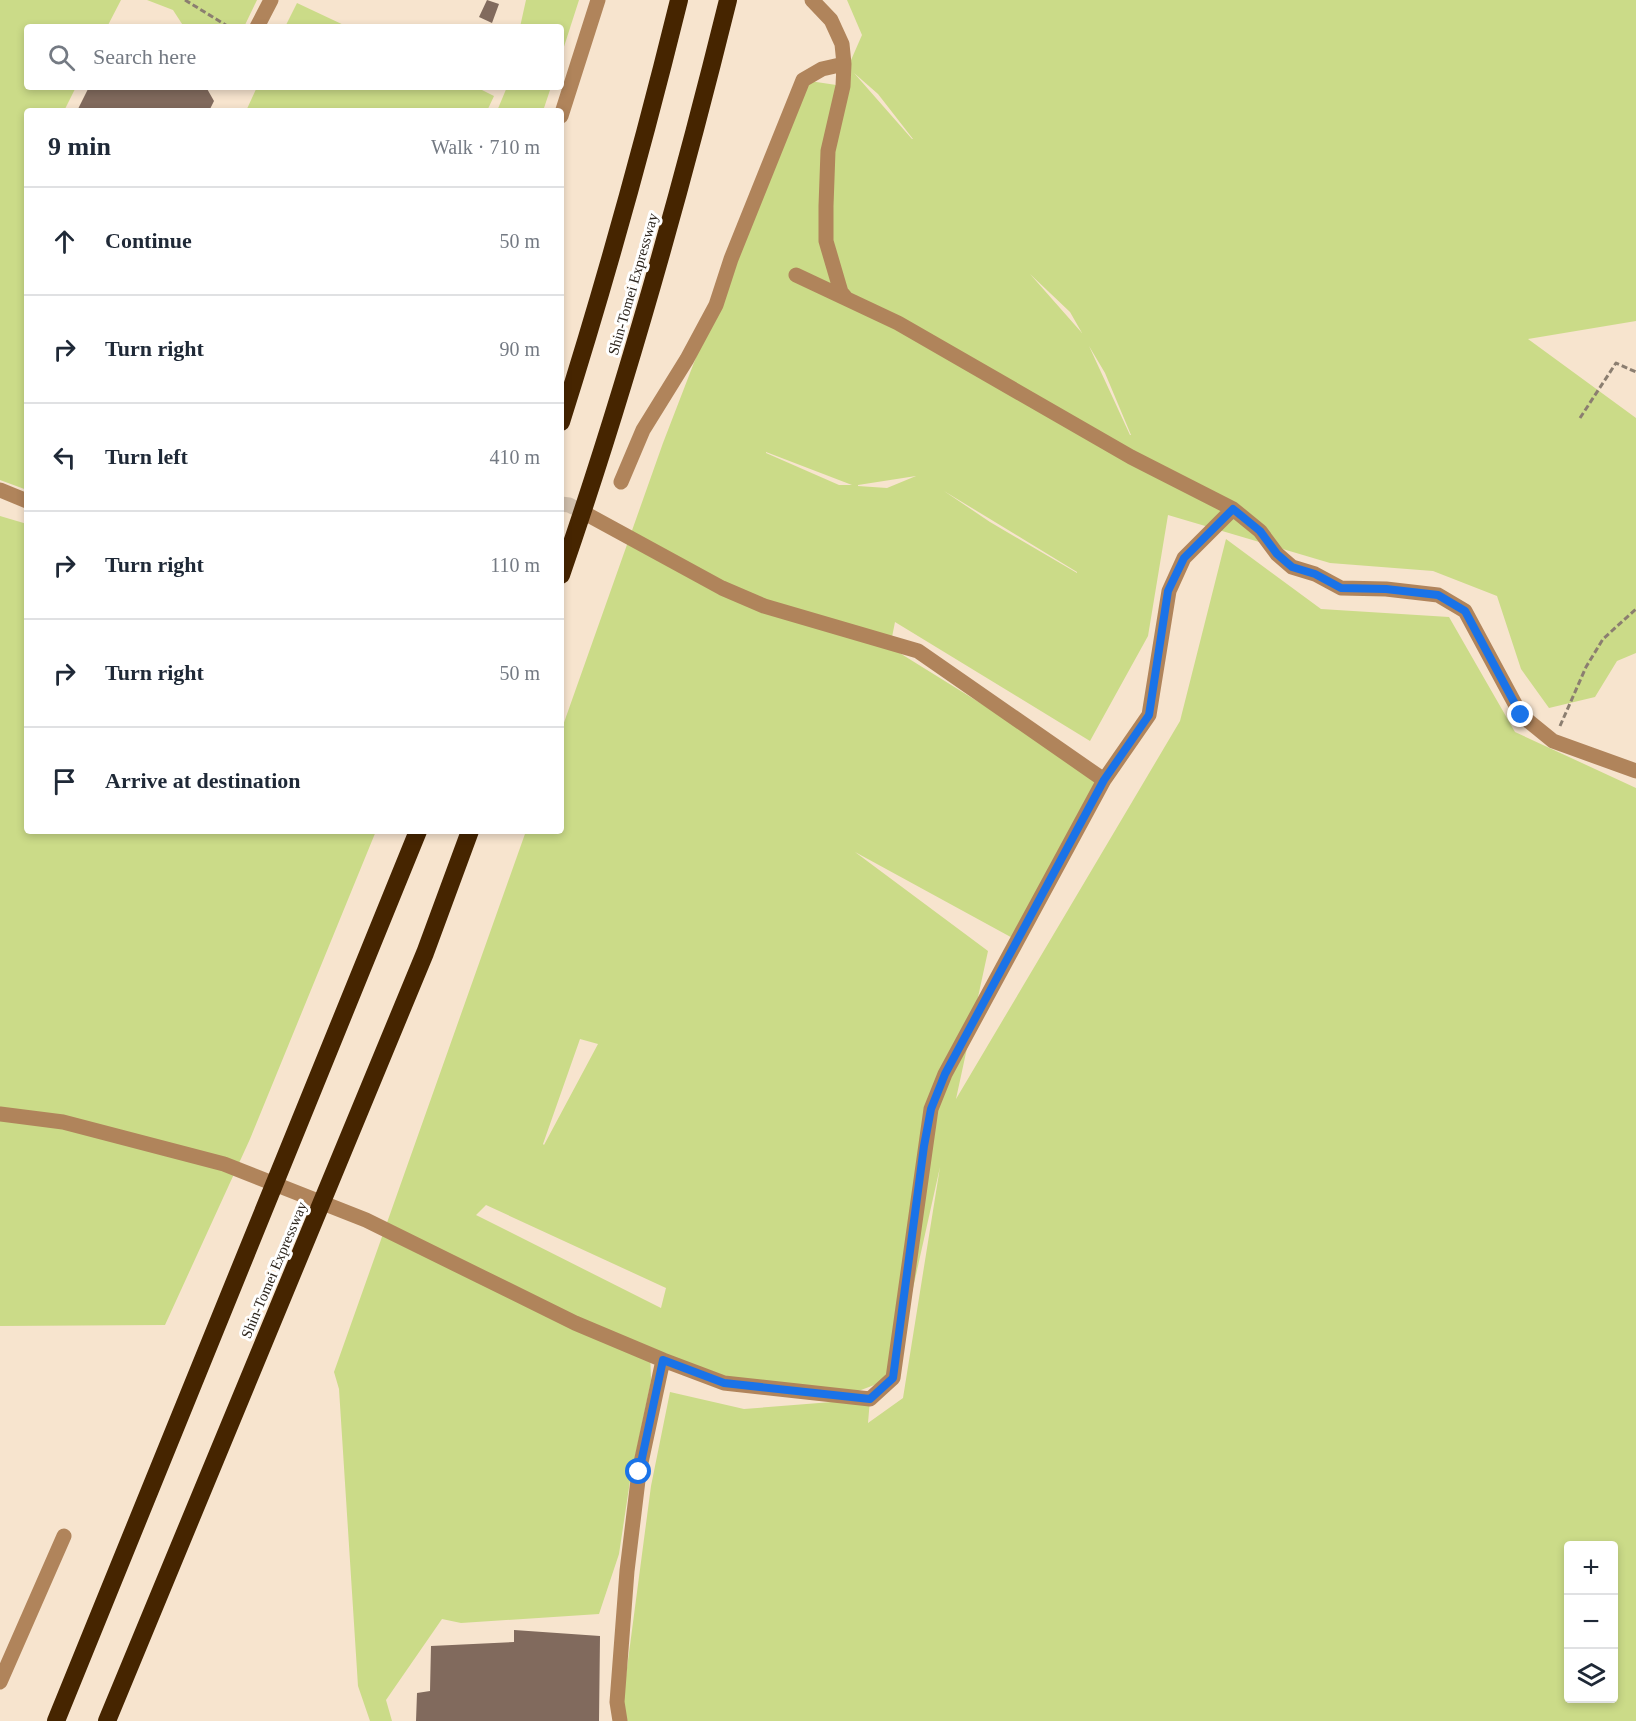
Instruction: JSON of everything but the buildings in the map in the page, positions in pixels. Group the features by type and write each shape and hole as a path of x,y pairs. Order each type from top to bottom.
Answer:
{"highway":[{"name":"Shin-Tomei Expressway","path":"564,412 658,85 679,0"},
{"name":"Shin-Tomei Expressway","path":"564,566 636,340 699,118 728,0"},
{"name":"Shin-Tomei Expressway","path":"56,1721 417,834"},
{"name":"Shin-Tomei Expressway","path":"107,1721 425,953 469,834"}],"street":[{"path":"259,24 271,0"},
{"path":"564,108 598,0"},
{"path":"812,0 831,20 842,44 843,86 828,151 826,241 841,292 846,298"},
{"path":"621,482 643,430 687,359 716,305 731,259 803,80 822,69 844,64"},
{"path":"796,275 898,323 1131,457 1233,509 1260,531 1277,554 1292,567 1315,574 1341,588 1386,589 1438,595 1465,611 1521,715 1553,741 1636,771"},
{"path":"0,490 24,500"},
{"path":"0,1114 63,1122 224,1164 366,1220 575,1323 724,1383 870,1399 893,1378 931,1109 945,1074 1104,780 1149,715 1168,591 1184,558 1233,509"},
{"path":"590,516 713,583 764,606 918,651 1104,780"},
{"path":"620,1721 617,1702 627,1571 639,1472 663,1360"},
{"path":"0,1682 64,1536"}],"path":[{"path":"185,0 224,24"},
{"path":"1580,418 1616,363 1636,372"},
{"path":"1553,741 1586,667 1603,639 1636,609"}],"green space":[{"path":"0,0 121,0 109,24 24,24 24,90 74,90 66,108 24,108 24,489 0,480"},
{"path":"147,0 257,0 245,24 182,24 173,10"},
{"path":"526,0 579,0 564,47 564,24 521,24"},
{"path":"847,0 1636,0 1636,321 1528,339 1636,418 1636,653 1617,661 1595,697 1549,708 1521,669 1497,596 1433,571 1330,563 1168,515 1148,636 1090,741 895,622 890,647 1104,780 1018,941 855,852 988,951 956,1099 1180,721 1226,539 1321,609 1449,617 1515,732 1636,788 1636,1721 620,1721 651,1486 670,1392 744,1409 870,1399 868,1423 903,1398 940,1167 893,1378 845,1396 724,1383 650,1349 651,1381 630,1481 619,1554 599,1614 461,1623 442,1619 386,1700 392,1721 370,1721 358,1686 339,1389 334,1372 525,834 564,834 564,723 663,443 803,80 843,86 848,67 862,35","holes":["854,73 878,94 913,139 912,139","1030,274 1070,312 1082,333","1089,346 1105,373 1131,435 1130,435","766,452 852,485 839,485","916,476 887,488 858,486 858,485","944,491 1077,572 1077,573 990,522","580,1039 598,1044 544,1145 543,1144","486,1205 666,1288 661,1308 476,1215"]},
{"path":"297,3 342,24 286,24"},
{"path":"256,90 482,90 494,96 488,108 247,108"},
{"path":"506,90 550,90 544,108 498,108"},
{"path":"0,516 24,523 24,834 375,834 250,1139 165,1325 0,1326"}],"tunnel":[{"path":"564,504 590,516"}],"route":[{"path":"639,1472 663,1360 724,1383 870,1399 893,1378 931,1109 945,1074 1104,780 1149,715 1168,591 1184,558 1233,509 1260,531 1277,554 1292,567 1315,574 1341,588 1386,589 1438,595 1465,611 1521,715"}]}
